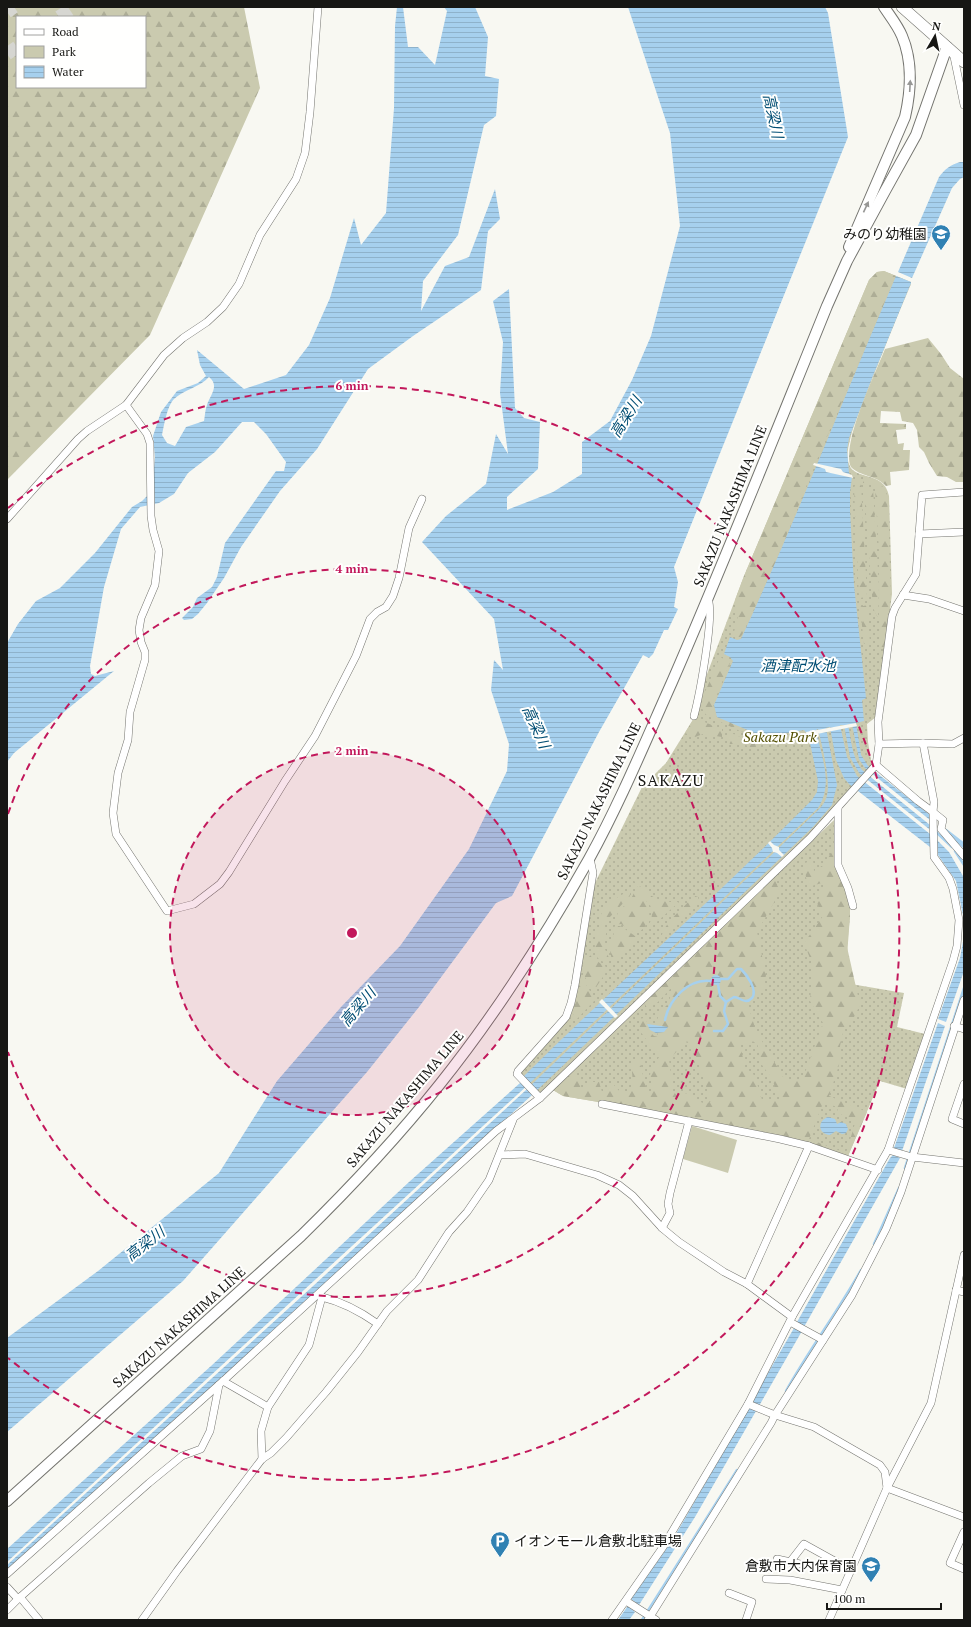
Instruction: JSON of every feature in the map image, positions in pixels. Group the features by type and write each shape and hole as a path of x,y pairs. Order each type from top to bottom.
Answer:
{"main road":[{"path":"832,296 854,234 905,117 909,99 910,81 908,59 902,36 884,7"},
{"path":"902,7 964,62"},
{"name":"SAKAZU NAKASHIMA LINE","path":"7,1501 301,1236 368,1168 441,1083 493,1012 546,931 590,858 643,747 708,599 847,261 916,135 950,50"}],"street":[{"path":"7,519 78,439 87,431 126,405 164,355 178,342 207,322 223,307 233,294 239,284 260,235 288,193 298,174 307,143 318,7"},
{"path":"950,50 964,106"},
{"path":"126,405 148,434 150,443 151,516 159,551 155,585 141,618 139,630 141,642 145,652 145,660 130,712 128,740 118,773 113,813 116,834 167,911 194,904 220,884 315,736 356,656 370,619 377,612 386,607 393,596 399,578 409,528 422,499"},
{"path":"7,1574 320,1295 491,1136 508,1122 513,1120 810,838 856,789 875,766 879,744 878,722 892,616 894,608 916,574 922,495 964,492"},
{"path":"919,534 964,532"},
{"path":"903,595 929,599 964,611"},
{"path":"694,716 700,694 707,639 710,606 708,599"},
{"path":"879,744 953,744 964,738"},
{"path":"612,1620 627,1601 663,1547 748,1404 890,1150 934,1020 957,946 959,931 957,908 953,889 949,878 934,857 932,848 934,802 923,743"},
{"path":"875,766 933,814 943,820 941,829 964,850"},
{"path":"838,808 838,865 848,888 853,906"},
{"path":"949,837 964,856"},
{"path":"538,1096 518,1077 517,1074 518,1071 555,1031 566,1017 570,1008 593,873 590,858"},
{"path":"627,1601 651,1619 739,1472 852,1295 886,1229 901,1192 910,1157 964,1000"},
{"path":"954,1026 964,1029"},
{"path":"964,1084 952,1119 964,1124"},
{"path":"602,1104 809,1146 878,1170"},
{"path":"142,1620 177,1571 262,1459 271,1453 286,1438 358,1352 387,1311 418,1280 449,1232 467,1212 489,1180 513,1120"},
{"path":"662,1228 670,1213 668,1204 670,1193 689,1121"},
{"path":"747,1284 809,1146"},
{"path":"890,1150 910,1157 964,1163"},
{"path":"500,1155 525,1154 597,1175 619,1185 633,1196 662,1228 679,1242 724,1272 747,1284 793,1322 823,1340"},
{"path":"830,1620 887,1488 931,1403 964,1255"},
{"path":"956,1290 964,1292"},
{"path":"320,1295 363,1313 378,1324"},
{"path":"262,1459 261,1432 268,1407 309,1346 320,1295"},
{"path":"221,1383 268,1407"},
{"path":"7,1610 149,1483 182,1456 201,1449 210,1431 221,1383"},
{"path":"748,1404 775,1415 814,1427 880,1465 885,1472 887,1488"},
{"path":"887,1488 964,1517"},
{"path":"964,1532 950,1563 964,1569"},
{"path":"790,1562 804,1544 851,1570"},
{"path":"777,1559 800,1564"},
{"path":"766,1579 790,1580 842,1590"},
{"path":"7,1587 39,1620"},
{"path":"728,1593 752,1602 746,1620"}],"green space":[{"path":"7,7 244,7 260,88 150,335 7,480"},
{"name":"Sakazu Park","path":"884,271 911,282 911,284 857,418 851,435 847,455 852,469 857,473 881,482 886,488 889,496 892,594 876,717 867,724 872,766 811,832 541,1094 520,1073 568,1018 595,883 642,787 666,763 694,718 704,682 744,576 869,280 877,272"},
{"path":"884,271 896,276 816,462 775,564 742,635 739,638 735,637 734,632 738,616 735,600 744,576 869,280 877,272"},
{"path":"928,338 950,368 964,379 964,482 956,482 947,477 937,476 924,452 919,447 917,430 913,423 902,421 900,412 881,411 880,423 906,424 906,429 896,430 898,444 904,443 903,450 910,450 909,470 890,472 891,485 886,486 882,482 859,473 851,467 849,456 855,426 867,391 885,349"},
{"path":"865,476 879,483 884,488 887,495 891,593 884,649 881,649 881,583 875,488 870,483 863,483 863,477"},
{"path":"858,477 860,477 861,484 867,597 859,598 854,488"},
{"path":"864,487 871,487 873,489 879,587 878,618 873,608"},
{"path":"867,605 870,644 864,644 860,607"},
{"path":"720,657 730,663 713,704 717,717 764,738 801,730 804,732 759,740 708,716 702,709 702,699"},
{"path":"694,718 722,729 722,737 703,734 695,737 685,733"},
{"path":"734,734 755,742 757,745 754,749 738,741 735,744 730,744 726,738 728,735"},
{"path":"834,820 835,865 850,908 845,983 904,993 897,1027 925,1034 907,1089 880,1081 848,1156 616,1105 563,1096 553,1090 596,1047"},
{"path":"834,847 835,865 844,886 850,908 847,947 860,1005 851,1023 844,1028 840,1046 839,1065 829,1096 867,1112 848,1156 616,1105 563,1096 553,1090 575,1068 582,1092 588,1082 599,1082 602,1092 613,1084 621,1093 630,1093 633,1082 631,1063 639,1059 647,1092 653,1091 650,1074 659,1057 640,1031 639,1019 644,1018 648,1023 649,1031 654,1036 658,1037 656,1023 660,1012 669,1003 672,987 658,1002 646,1010 644,1001 774,877 780,892 757,932 766,975 763,989 748,1005 756,1031 785,1080 802,1081 823,1023 810,1001 813,966 804,943 823,916 817,903 825,882 808,887 804,867 805,863 813,860 814,871 825,864","holes":["685,1042 692,1044 711,1101 706,1104 695,1100 686,1093 679,1098 673,1091 669,1060","757,1042 762,1065 771,1077 780,1099 762,1100 755,1076 745,1067 740,1045","823,1103 838,1107 837,1113 856,1120 846,1153 809,1139"]},
{"path":"633,877 647,893 653,897 665,901 679,902 647,929 651,920 651,907"},
{"path":"631,890 630,896 608,919 609,925 602,925 600,919 604,908 614,899"},
{"path":"635,891 641,894 645,899 648,904 649,911 647,923 638,932 631,931 621,924 612,925 616,920 618,912 631,899"},
{"path":"695,896 698,897 699,902 665,937 662,935 666,926 671,920"},
{"path":"619,926 638,938 616,959 612,960 608,943 612,944 614,938 613,927"},
{"path":"607,927 604,947 609,958 608,963 598,959 595,951 597,931 601,928"},
{"path":"591,955 593,955 596,960 608,969 595,989 585,978 583,970 583,963"},
{"path":"580,979 583,979 595,1000 576,1020 572,1012"},
{"path":"692,1126 737,1140 728,1173 683,1159"}],"water":[{"path":"397,7 403,7 408,47 418,47 435,65 447,11 444,7 475,7 488,37 485,76 499,79 496,116 484,125 458,235 423,281 421,311 445,266 469,257 495,189 500,219 488,231 481,290 413,336 368,369 317,449 280,491 241,547 224,578 207,603 192,619 184,620 182,618 193,607 197,598 212,587 217,577 225,543 276,471 284,471 286,462 266,434 254,422 242,422 215,452 188,473 174,494 159,503 140,507 121,529 104,587 90,666 91,674 95,676 114,671 14,753 7,762 7,643 18,624 36,601 60,588 95,553 132,507 142,501 152,491 155,457 153,436 161,412 177,391 198,383 206,376 200,365 197,350 244,389 286,375 309,345 330,298 354,218 361,245 386,213 394,108 395,26","holes":["209,377 212,380 214,387 206,407 204,421 186,427 175,446 167,443 162,435 169,406 174,399 182,393"]},
{"name":"高梁川","path":"628,7 825,7 828,13 848,137 674,567 678,582 674,607 678,609 668,630 664,630 653,654 649,658 643,655 599,732 512,896 496,903 419,1007 367,1072 183,1281 7,1432 7,1338 98,1271 219,1173 277,1081 341,1007 400,946 469,849 507,771 509,744 491,690 494,660 503,670 494,619 422,542 446,516 486,484 496,434 508,454 500,393 503,342 493,301 509,289 515,408 524,418 540,422 538,469 507,497 507,510 553,492 582,474 582,442 610,421 632,380 651,336 680,226 670,133"},
{"path":"964,162 964,177 960,179 952,188 912,278 898,272 939,177 953,164"},
{"name":"酒津配水池","path":"896,276 911,283 849,438 847,450 849,473 852,477 850,511 854,585 866,698 862,700 864,721 856,723 861,755 868,766 930,815 930,820 865,768 859,759 852,724 848,724 854,754 862,770 930,825 929,829 859,773 850,757 844,725 840,725 847,757 857,776 930,834 930,847 849,784 844,778 836,760 830,727 826,728 837,785 832,805 813,827 531,1096 7,1575 7,1565 526,1090 823,804 828,792 828,784 826,764 818,729 816,730 826,780 823,799 818,808 530,1083 7,1562 7,1549 211,1366 409,1182 520,1083 523,1077 559,1042 741,870 812,800 817,792 818,781 809,736 804,730 764,737 717,717 714,705 733,661 730,657 724,654 730,637 737,640 741,639 801,504"},
{"path":"937,840 949,852 963,876 964,920 956,881 938,855"},
{"path":"964,936 964,971 946,1022 938,1019 960,958"},
{"path":"714,975 718,975 720,976 720,984 714,985 711,982 711,978"},
{"path":"938,1023 945,1026 902,1151 894,1148"},
{"path":"647,1024 668,1027 664,1032 656,1033 650,1030"},
{"path":"828,1117 835,1119 837,1124 841,1122 846,1124 848,1129 846,1133 842,1134 836,1131 830,1135 823,1132 820,1127 822,1121"},
{"path":"893,1155 900,1158 804,1327 797,1322"},
{"path":"796,1327 802,1331 759,1406 754,1404 752,1401 794,1328"},
{"path":"751,1408 756,1411 695,1517 639,1605 631,1599 672,1541 748,1409"},
{"path":"627,1607 635,1612 629,1620 618,1620"}],"pier":[{"path":"814,463 841,469 843,472 852,475 853,478 826,472 825,469 813,465"},
{"path":"856,723 857,726 807,736 806,732"},
{"path":"770,841 779,847 779,850 784,855 782,857 773,852 768,843"},
{"path":"602,999 618,1016 615,1018 599,1002"}],"waterway":[{"path":"946,830 964,844"},
{"path":"935,831 952,847"},
{"path":"952,837 964,847"},
{"path":"955,851 964,865"},
{"path":"721,979 728,979 737,969 741,969 749,979 754,991 752,998 749,1001 744,1001 734,997 726,1002"},
{"path":"665,1020 667,1012 675,998 681,992 695,983 711,981"},
{"path":"714,1031 723,1031 728,1024 724,1011 726,1002 720,996 718,984"},
{"path":"905,1168 964,988"},
{"path":"874,1244 899,1188"},
{"path":"786,1391 861,1270"},
{"path":"642,1620 737,1470"}],"tunnel":[{"path":"7,12 14,7"},
{"path":"60,16 74,7"},
{"path":"7,54 16,48"}],"place":[{"name":"みのり幼稚園","path":"941,251"},
{"name":"イオンモール倉敷北駐車場","path":"500,1558"},
{"name":"倉敷市大内保育園","path":"871,1583"}],"district":[{"name":"SAKAZU","path":"671,780"}]}
